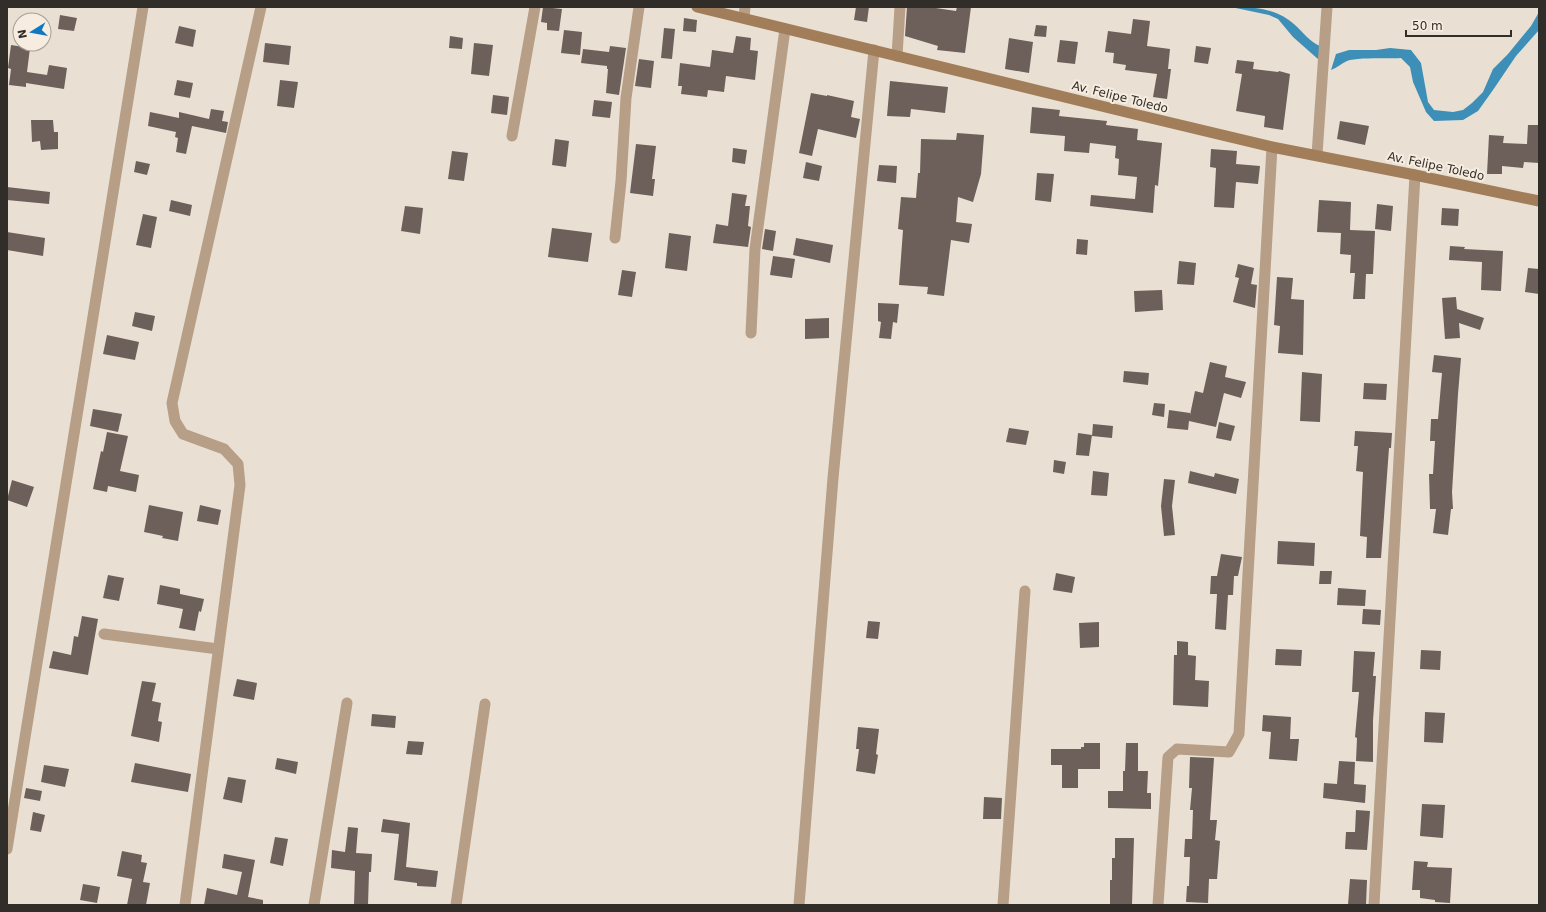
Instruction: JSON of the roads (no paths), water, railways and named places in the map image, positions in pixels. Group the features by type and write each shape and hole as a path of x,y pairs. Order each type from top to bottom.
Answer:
{"main road":[{"name":"Av. Felipe Toledo","path":"697,7 1272,147 1539,201"}],"street":[{"path":"7,849 143,7"},
{"path":"185,905 240,485 238,464 224,449 182,434 175,421 172,403 261,7"},
{"path":"512,136 535,7"},
{"path":"615,238 621,181 626,98 639,7"},
{"path":"744,18 745,7"},
{"path":"897,56 900,7"},
{"path":"1317,155 1327,7"},
{"path":"751,333 755,249 785,28"},
{"path":"799,905 833,478 874,50"},
{"path":"1158,905 1168,757 1177,750 1229,752 1239,734 1272,147"},
{"path":"1374,905 1415,175"},
{"path":"1003,905 1025,591"},
{"path":"104,634 218,649"},
{"path":"314,905 347,703"},
{"path":"456,905 485,704"}],"water":[{"path":"1231,7 1257,8 1273,12 1288,19 1320,46 1319,60 1293,37 1278,19 1269,15"},
{"path":"1539,12 1539,30 1516,56 1478,111 1463,120 1434,121 1426,112 1413,82 1410,67 1401,58 1352,60 1345,62 1331,70 1336,54 1349,50 1376,50 1390,48 1411,50 1421,63 1428,102 1434,110 1453,112 1463,110 1483,92 1493,69 1508,54 1531,26"}]}
